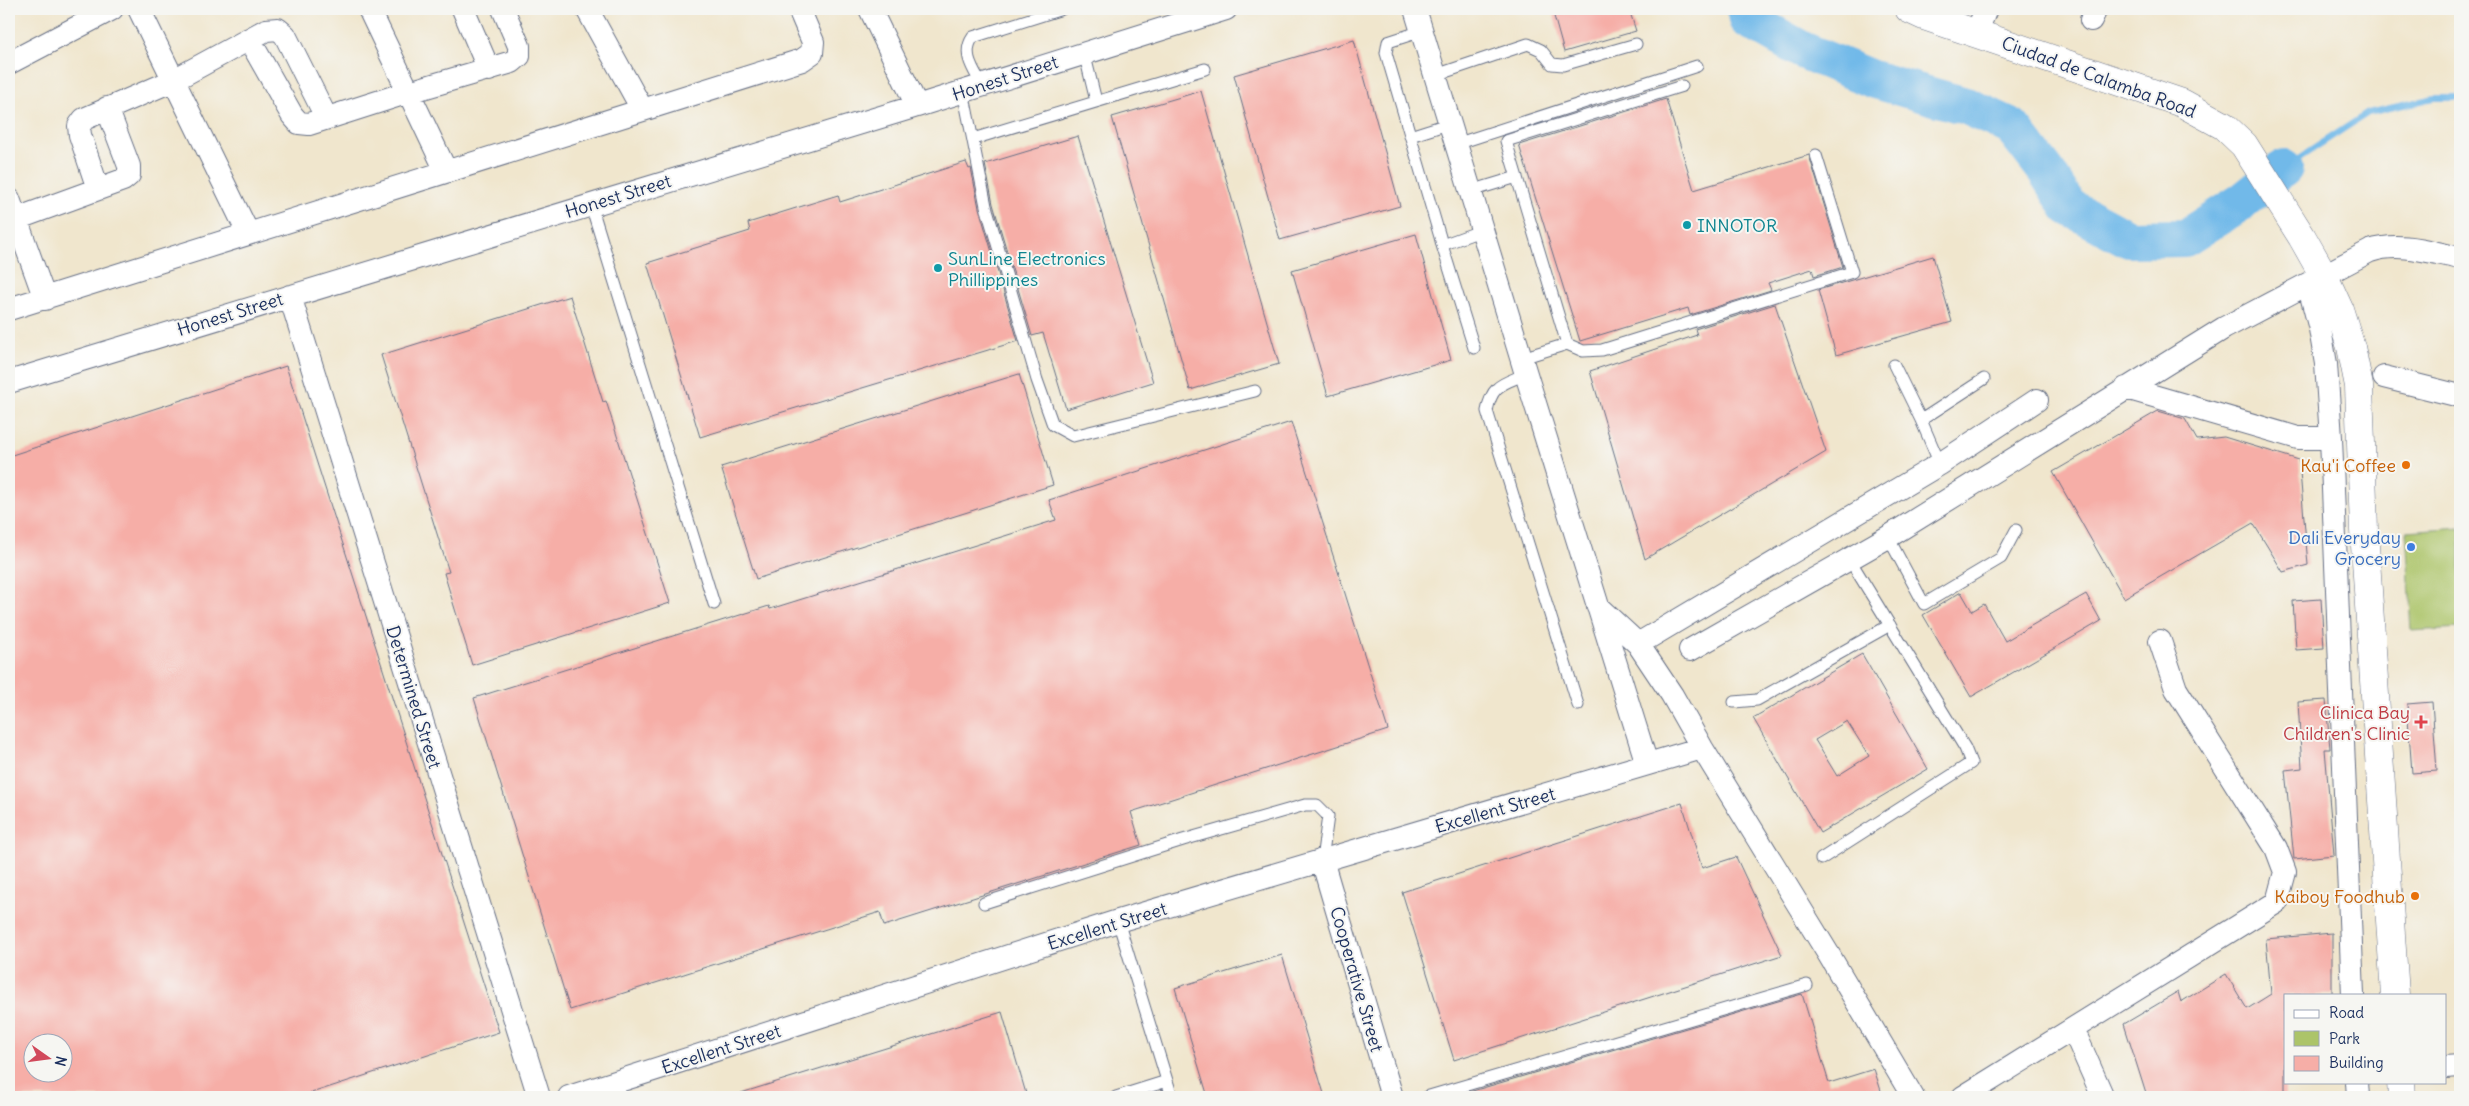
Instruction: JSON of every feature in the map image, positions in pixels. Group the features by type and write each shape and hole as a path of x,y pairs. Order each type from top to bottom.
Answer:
{"main road":[{"name":"Ciudad de Calamba Road","path":"1909,9 1976,34 2182,103 2224,126 2244,145 2302,238 2316,280 2339,309 2352,347 2359,386 2364,530 2395,994"},
{"path":"2401,1084 2402,1097"}],"street":[{"path":"9,63 112,9"},
{"path":"139,9 248,233"},
{"path":"369,9 446,171"},
{"path":"462,9 489,70"},
{"path":"249,39 299,123 309,124 326,117 512,62 519,56 519,46 502,9"},
{"path":"587,9 642,109"},
{"path":"9,309 802,60 812,53 813,42 799,9"},
{"path":"870,9 917,106"},
{"name":"Honest Street","path":"9,382 917,106 1084,52 1226,9"},
{"path":"1416,9 1647,764"},
{"path":"1976,34 1986,9"},
{"path":"98,189 80,135 79,126 84,119 174,80 266,30 278,29 285,35 326,117"},
{"path":"45,299 12,209 98,189 123,180 129,175 129,166 107,108"},
{"path":"1690,650 1850,560 2028,452 2126,388 2224,328 2370,251 2384,246 2415,248 2460,258"},
{"path":"2316,280 2326,364 2331,438 2353,994"},
{"name":"Determined Street","path":"290,296 539,1097"},
{"path":"2384,377 2460,396"},
{"path":"2126,388 2298,438 2331,438"},
{"path":"1638,644 1940,464 2037,400"},
{"path":"1598,607 1638,644 1672,695 1702,748 1829,955 1913,1097"},
{"path":"1963,1097 2277,902 2285,872 2276,848 2176,689 2160,641"},
{"name":"Excellent Street","path":"569,1097 1118,922 1702,748"},
{"name":"Cooperative Street","path":"1322,860 1392,1097"},
{"path":"2073,1028 2103,1097"},
{"path":"2446,1067 2460,1066"},
{"path":"2357,1084 2358,1097"}],"lane":[{"path":"1062,9 973,37 968,44 968,58 973,88 973,139 986,206 1037,380 1053,425 1073,436 1256,391"},
{"path":"1422,31 1388,42 1386,46 1410,136 1474,348"},
{"path":"1436,75 1528,44 1540,50 1552,64 1563,65 1636,44"},
{"path":"1084,52 1096,101"},
{"path":"1410,136 1454,133 1697,66"},
{"path":"973,139 1205,69"},
{"path":"1567,344 1506,141 1682,86"},
{"path":"1578,705 1487,411 1490,396 1498,386 1524,366 1567,344 1584,351 1602,350 1852,272 1816,156"},
{"path":"1471,191 1517,177"},
{"path":"591,205 714,604"},
{"path":"1442,245 1483,230"},
{"path":"1894,365 1940,464"},
{"path":"1921,420 1984,379"},
{"path":"1888,537 1924,604 2001,558 2016,530"},
{"path":"1821,859 1971,764 1965,748 1850,560"},
{"path":"1734,702 1757,700 1890,625"},
{"path":"984,903 1183,840 1305,805 1317,805 1328,816 1322,860"},
{"path":"1118,922 1172,1097"},
{"path":"1426,1097 1807,985"},
{"path":"1116,1097 1167,1081"}],"green space":[{"path":"2460,527 2460,628 2412,631 2406,531"}],"building":[{"path":"1552,9 1629,9 1636,31 1564,52"},
{"path":"1354,40 1400,206 1280,240 1234,75"},
{"path":"1201,91 1279,364 1190,390 1112,117"},
{"name":"INNOTOR","path":"1666,99 1694,190 1809,155 1843,267 1814,276 1812,269 1768,283 1771,290 1690,315 1688,308 1580,341 1519,145"},
{"path":"1078,136 1153,382 1066,409 1043,333 1032,336 993,204 985,164"},
{"path":"966,162 969,169 971,168 979,208 1018,341 700,437 647,263 750,231 748,223 838,195 840,202"},
{"path":"1416,234 1451,360 1328,396 1292,270"},
{"path":"1933,256 1952,322 1836,355 1818,290"},
{"path":"570,296 603,402 606,401 670,603 472,665 444,573 449,572 381,355"},
{"path":"1775,304 1826,452 1645,559 1590,371 1697,335 1695,329"},
{"path":"286,366 499,1032 299,1097 9,1097 9,456"},
{"path":"1019,374 1053,485 756,579 721,467"},
{"path":"2158,411 2185,419 2197,440 2224,437 2299,460 2308,565 2283,572 2253,523 2124,598 2053,472"},
{"path":"1291,422 1388,730 1131,812 1141,845 884,926 880,912 570,1010 474,698 769,606 770,609 1056,520 1049,500"},
{"path":"1961,592 1972,611 1984,604 2005,641 2086,594 2101,621 1971,697 1923,615"},
{"path":"2321,599 2324,648 2296,650 2293,601"},
{"path":"1862,654 1928,769 1820,833 1753,718","holes":["1847,721 1869,756 1837,776 1815,740"]},
{"path":"2326,700 2330,749 2325,749 2334,855 2294,859 2285,770 2302,768 2298,702"},
{"path":"2432,702 2437,771 2412,773 2407,704"},
{"path":"1682,803 1702,868 1736,857 1782,955 1454,1060 1402,892"},
{"path":"2332,933 2332,994 2284,994 2285,1097 2147,1097 2124,1024 2178,992 2181,1002 2226,974 2247,1009 2271,994 2266,939"},
{"path":"1282,955 1325,1097 1208,1097 1175,988"},
{"path":"1802,994 1829,1083 1874,1069 1883,1097 1459,1097 1459,1095"},
{"path":"1002,1012 1027,1097 742,1097 741,1093"}],"waterway":[{"path":"1745,9 1747,19 1802,50 1872,79 1969,107 2012,127 2046,171 2069,207 2129,239 2185,238 2243,201 2284,168"},
{"path":"2284,168 2368,113 2434,98 2460,98"}],"place":[{"name":"INNOTOR","path":"1687,225"},
{"name":"SunLine Electronics Phillippines","path":"938,268"},
{"name":"Kau'i Coffee","path":"2406,465"},
{"name":"Dali Everyday Grocery","path":"2411,547"},
{"name":"Clinica Bay Children's Clinic","path":"2421,722"},
{"name":"Kaiboy Foodhub","path":"2415,896"}]}
